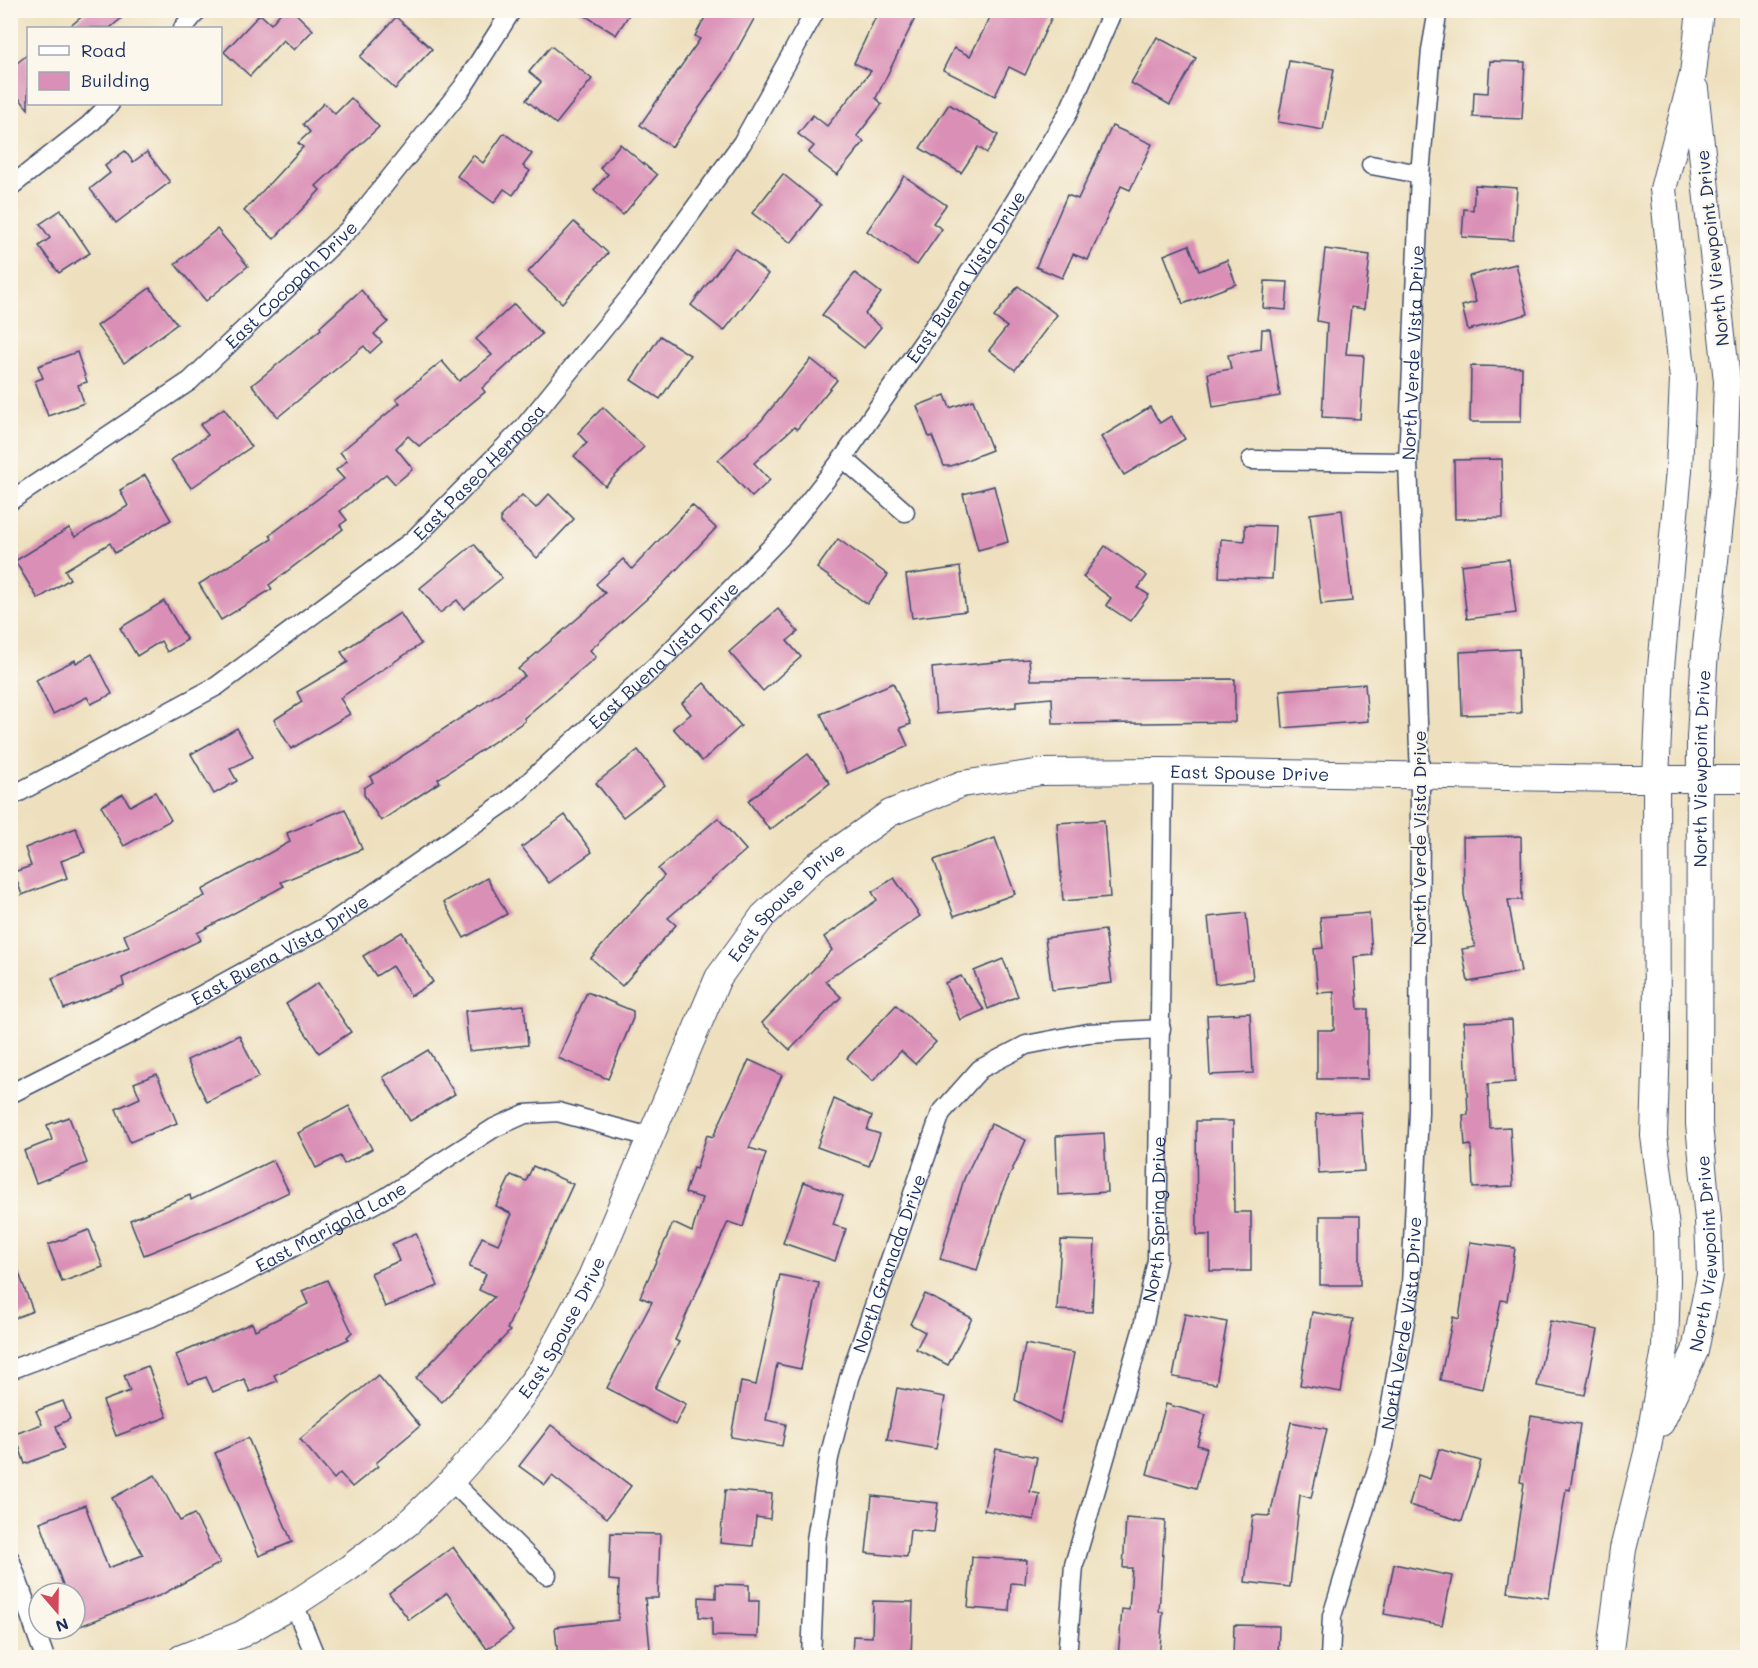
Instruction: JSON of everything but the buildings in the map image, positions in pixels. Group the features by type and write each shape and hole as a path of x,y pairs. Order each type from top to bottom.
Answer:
{"main road":[{"name":"North Viewpoint Drive","path":"1609,1658 1623,1549 1647,1453 1665,1349 1666,1228 1654,1136 1657,1042 1656,779 1661,668 1679,470 1683,379 1663,189 1693,74 1700,10"},
{"name":"North Viewpoint Drive","path":"1647,1453 1695,1351 1710,1275 1708,1220 1699,1124 1700,780 1704,665 1724,475 1727,381 1693,74"},
{"name":"East Spouse Drive","path":"181,1658 242,1634 349,1568 407,1524 451,1481 494,1433 542,1369 591,1276 718,978 763,916 818,864 890,813 962,784 1042,772 1163,771 1748,779"}],"street":[{"path":"184,27 198,10"},
{"name":"East Cocopah Drive","path":"10,501 190,381 349,229 463,87 512,10"},
{"name":"East Paseo Hermosa","path":"10,797 217,686 412,541 524,427 636,289 742,143 816,10"},
{"name":"East Buena Vista Drive","path":"10,1094 149,1024 327,926 510,799 658,664 781,537 843,458 946,309 1067,116 1113,10"},
{"name":"North Verde Vista Drive","path":"1330,1658 1332,1616 1384,1446 1411,1286 1419,1112 1420,775 1408,462 1420,174 1431,50 1438,10"},
{"path":"10,187 89,125 109,105"},
{"path":"1371,165 1420,174"},
{"path":"843,458 905,512"},
{"path":"1251,460 1408,462"},
{"name":"North Spring Drive","path":"1067,1658 1074,1565 1143,1327 1157,1260 1163,771"},
{"name":"North Granada Drive","path":"811,1658 816,1540 829,1458 849,1378 941,1113 980,1069 1026,1045 1088,1033 1161,1029"},
{"name":"East Marigold Lane","path":"10,1371 154,1316 232,1280 385,1198 494,1128 525,1114 558,1112 650,1137"},
{"path":"451,1481 546,1575"},
{"path":"10,1559 45,1658"},
{"path":"294,1604 316,1658"}]}
